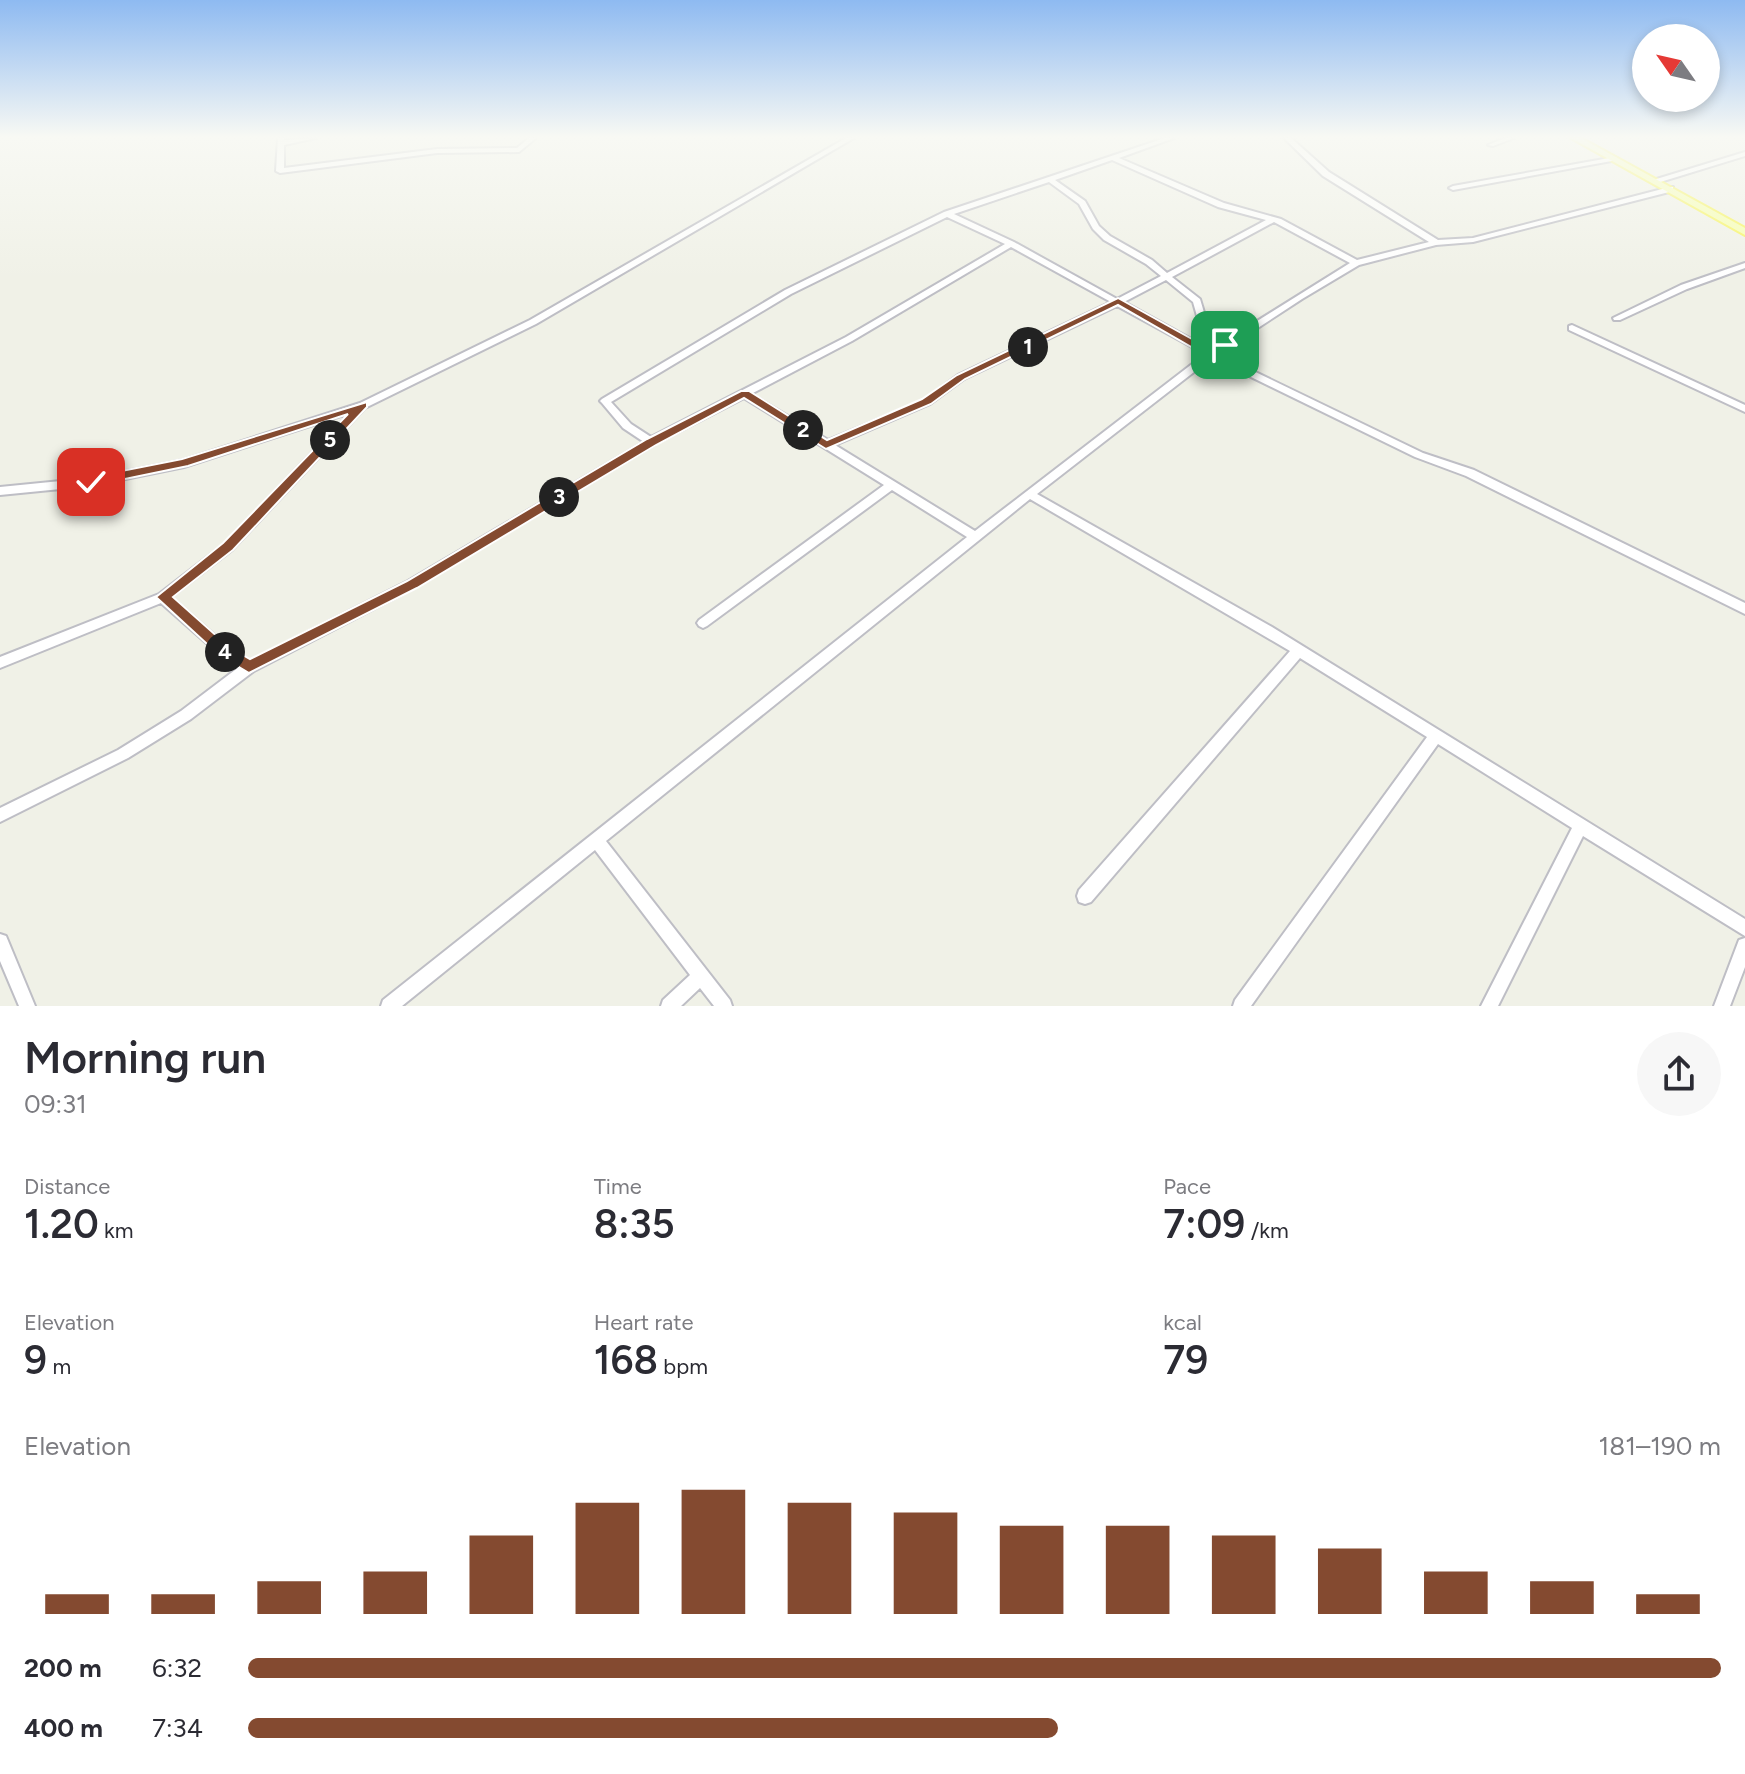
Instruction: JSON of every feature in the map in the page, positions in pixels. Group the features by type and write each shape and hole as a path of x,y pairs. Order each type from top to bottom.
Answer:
{"main road":[{"path":"1662,185 1745,232"}],"street":[{"path":"0,491 91,482 184,463 363,405 533,322 770,185"},
{"path":"651,442 627,426 605,401 788,292 947,214 1036,185"},
{"path":"1058,185 1082,203 1096,227 1107,238 1149,262 1197,301 1205,330 1225,345"},
{"path":"1175,185 1221,205 1299,230 1356,263"},
{"path":"1342,185 1436,243"},
{"path":"1453,188 1470,185"},
{"path":"389,1006 1029,494 1225,345 1356,263 1436,243 1473,240 1670,189"},
{"path":"947,214 1011,244 1211,354 1419,455 1470,473 1745,609"},
{"path":"826,445 927,402 961,377 1118,301 1272,220"},
{"path":"0,815 123,754 186,715 249,667 412,584 651,442 929,295 1011,244"},
{"path":"1617,318 1684,287 1745,265"},
{"path":"1572,328 1745,409"},
{"path":"745,394 976,537"},
{"path":"0,663 163,597 228,547 363,405"},
{"path":"703,623 890,486"},
{"path":"1029,494 1299,650 1745,928"},
{"path":"163,597 224,651 249,667"},
{"path":"1085,896 1299,650"},
{"path":"1241,1006 1436,735"},
{"path":"1489,1006 1581,825"},
{"path":"596,840 699,978 724,1006"},
{"path":"0,942 27,1006"},
{"path":"1722,1006 1745,946"},
{"path":"669,1006 699,978"}],"route":[{"path":"91,482 184,463 363,405 228,547 163,597 181,609 224,651 249,667 412,584 651,442 745,394 826,445 927,402 978,368 1118,301 1211,354 1225,345"}]}
